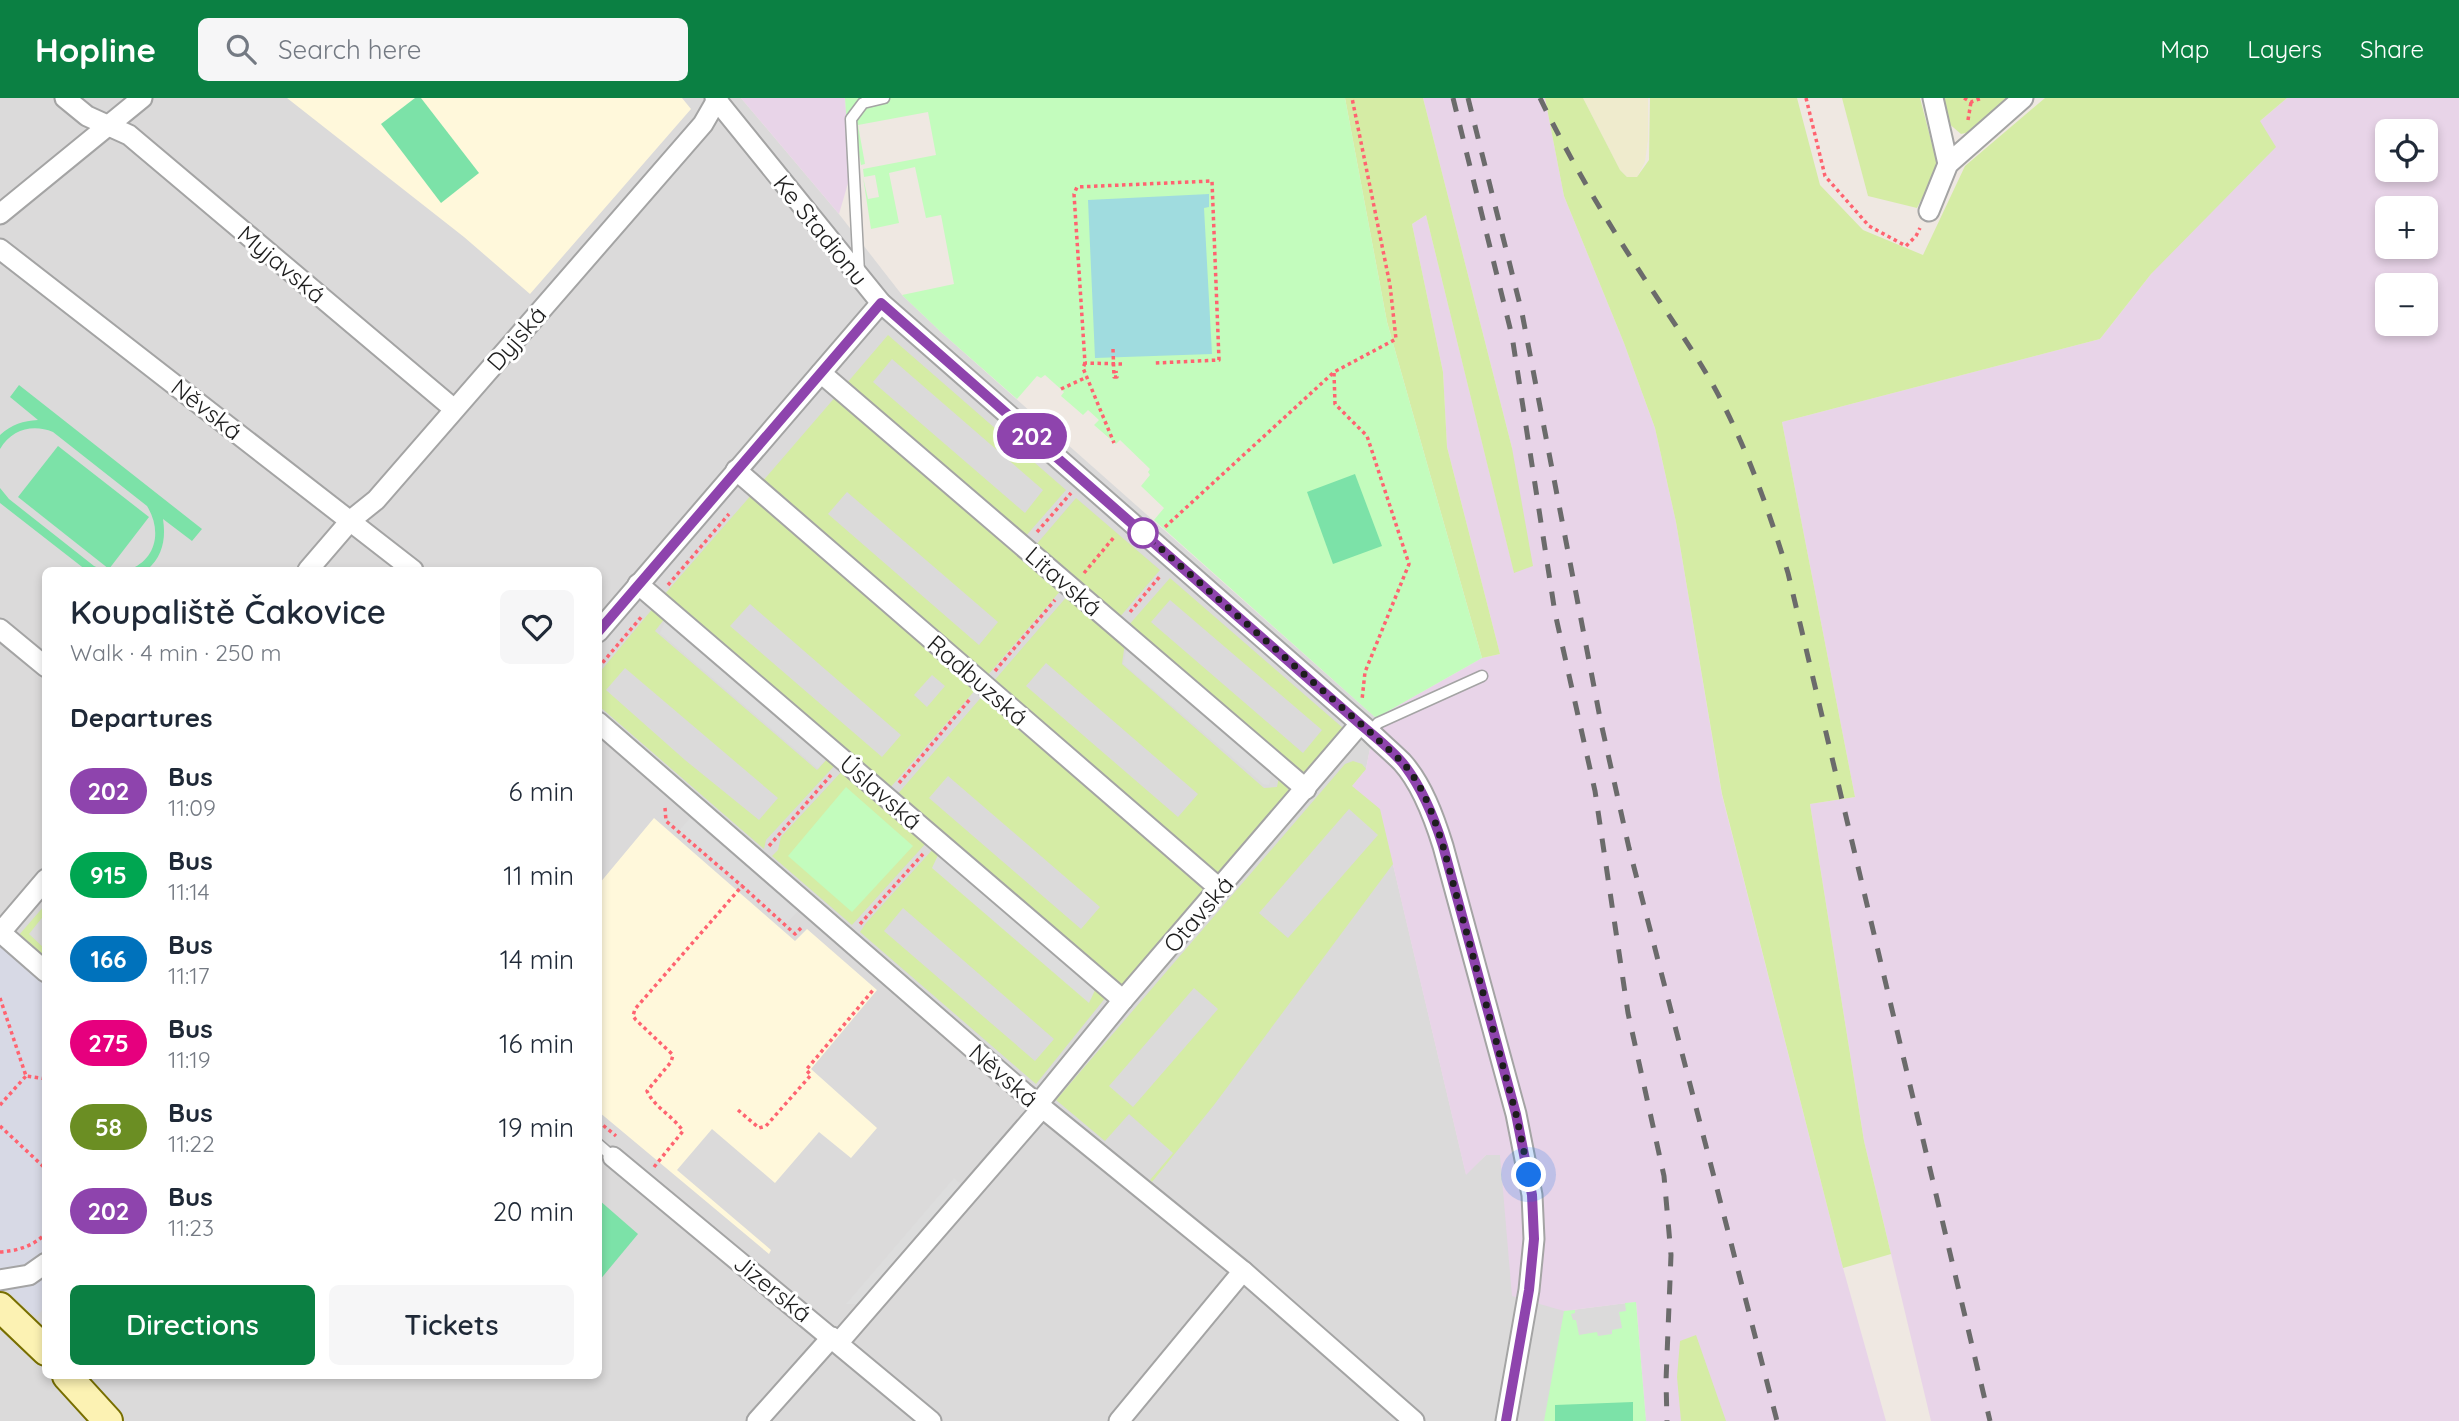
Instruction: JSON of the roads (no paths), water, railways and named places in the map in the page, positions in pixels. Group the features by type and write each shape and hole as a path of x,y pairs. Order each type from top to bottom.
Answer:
{"street":[{"name":"Myjavská","path":"65,98 87,116 129,135 454,408"},
{"path":"0,214 142,98"},
{"path":"1933,98 1948,164"},
{"path":"1929,211 1948,164 2023,98"},
{"name":"Ke Stadionu","path":"716,99 881,303 1364,722 1404,764 1434,819 1526,1156 1532,1195 1534,1239 1529,1290 1506,1421"},
{"name":"Dyjská","path":"311,567 351,520 376,500 704,124 716,99"},
{"name":"Něvská","path":"0,249 409,567"},
{"path":"602,627 881,303"},
{"name":"Litavská","path":"821,373 1306,789"},
{"name":"Radbuzská","path":"736,470 1220,889"},
{"name":"Úslavská","path":"638,584 1124,1000"},
{"path":"0,629 42,664"},
{"name":"Otavská","path":"757,1421 835,1340 1040,1106 1124,1000 1364,722"},
{"name":"Něvská","path":"602,725 1040,1106 1243,1271 1414,1421"},
{"path":"42,884 0,933 42,969"},
{"name":"Jizerská","path":"606,1150 931,1421"},
{"path":"0,1280 29,1275 42,1266"},
{"path":"1119,1421 1243,1271"},
{"path":"0,1307 42,1347"},
{"path":"70,1379 104,1420"}],"lane":[{"path":"859,277 851,119 863,103 884,98"},
{"path":"1364,722 1378,723 1482,676"}],"water":[{"path":"1209,194 1209,207 1204,208 1212,354 1095,358 1088,200"}],"railway":[{"path":"1453,98 1512,336 1555,613 1595,791 1628,1013 1664,1176 1671,1255 1667,1421"},
{"path":"1468,98 1522,313 1601,723 1629,848 1777,1421"},
{"path":"1540,98 1602,212 1713,385 1746,454 1772,525 1788,573 1990,1421"}]}
